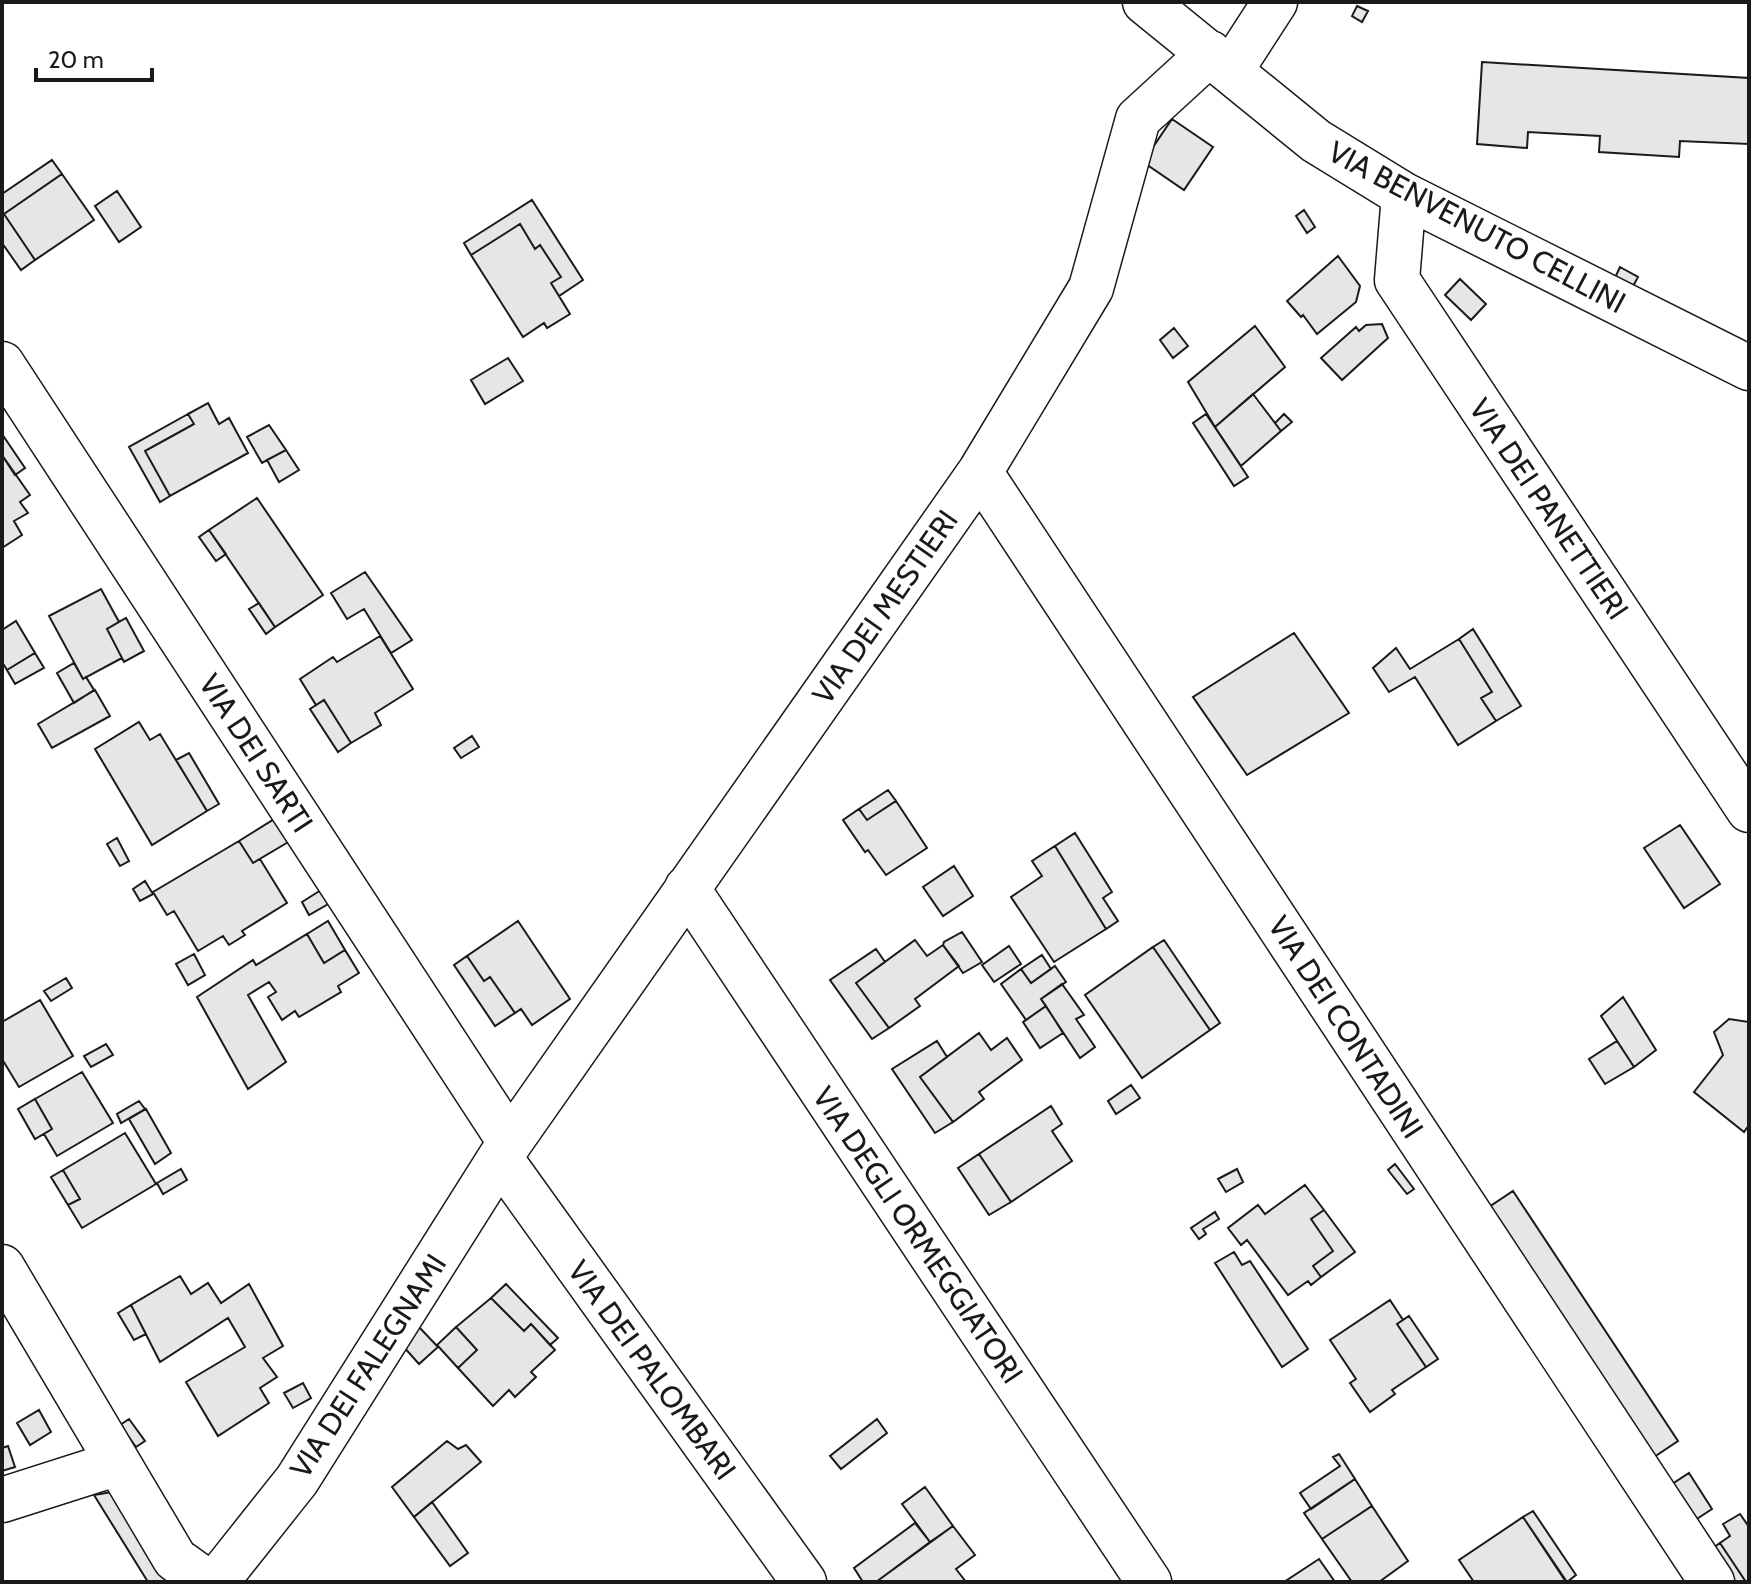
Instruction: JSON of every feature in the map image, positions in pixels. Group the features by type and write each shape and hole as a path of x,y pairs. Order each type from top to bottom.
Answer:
{"street":[{"name":"VIA BENVENUTO CELLINI","path":"1145,2 1316,141 1404,195 1749,368"},
{"name":"VIA DEI MESTIERI","path":"505,1150 980,472 1091,288 1138,119 1220,62 1275,2"},
{"name":"VIA DEI PANETTIERI","path":"1404,195 1397,280 1749,810"},
{"name":"VIA DEI SARTI","path":"2,364 505,1150"},
{"name":"VIA DEI CONTADINI","path":"980,472 1712,1582"},
{"name":"VIA DEGLI ORMEGGIATORI","path":"687,888 1149,1582"},
{"name":"VIA DEI FALEGNAMI","path":"216,1582 297,1480 505,1150"},
{"name":"VIA DEI PALOMBARI","path":"505,1150 804,1582"},
{"path":"2,1267 175,1559 207,1582"},
{"path":"2,1500 118,1463"}],"building":[{"path":"1357,6 1368,11 1362,22 1352,16"},
{"path":"1482,62 1749,78 1749,144 1680,141 1679,157 1599,152 1600,136 1528,132 1527,148 1477,144"},
{"path":"1172,119 1213,147 1184,190 1143,162"},
{"path":"52,160 62,174 4,214 35,260 21,270 2,243 2,194"},
{"path":"62,174 94,220 35,260 4,214"},
{"path":"117,191 141,227 119,242 95,206"},
{"path":"532,200 583,280 559,296 551,283 561,277 540,245 535,249 520,224 471,255 464,243"},
{"path":"1304,210 1315,227 1307,233 1296,216"},
{"path":"520,224 535,249 540,245 561,277 551,283 570,314 547,328 544,323 523,337 471,255"},
{"path":"1338,256 1360,286 1356,302 1317,334 1303,315 1301,317 1287,301"},
{"path":"1620,267 1638,277 1631,290 1614,280"},
{"path":"1460,279 1486,304 1471,320 1445,295"},
{"path":"1382,324 1388,338 1342,380 1321,358 1356,327 1359,331 1366,325"},
{"path":"1255,326 1285,367 1215,427 1188,382"},
{"path":"1174,328 1188,346 1173,358 1160,340"},
{"path":"508,358 523,381 485,404 471,380"},
{"path":"1253,394 1281,431 1241,466 1215,427"},
{"path":"208,403 219,424 229,418 248,453 170,496 145,451 194,424 188,414"},
{"path":"188,414 194,424 145,451 170,496 160,502 129,447"},
{"path":"1206,414 1248,477 1234,486 1193,423"},
{"path":"1284,414 1292,422 1281,431 1275,423"},
{"path":"269,425 286,450 262,463 247,437"},
{"path":"2,434 25,468 15,475 2,455"},
{"path":"286,450 299,470 279,482 267,460"},
{"path":"2,455 30,495 20,502 28,513 14,521 22,535 2,548"},
{"path":"257,498 323,595 275,627 209,530"},
{"path":"209,530 226,554 216,561 199,537"},
{"path":"365,572 412,640 391,653 364,609 347,619 331,593"},
{"path":"101,589 119,622 107,629 122,658 83,679 49,616"},
{"path":"259,603 275,627 266,634 249,609"},
{"path":"126,618 144,651 124,662 107,629"},
{"path":"16,621 35,653 7,670 2,662 2,630"},
{"path":"1473,629 1521,706 1496,721 1481,698 1492,692 1459,639"},
{"path":"1294,633 1349,713 1247,775 1193,697"},
{"path":"380,636 413,689 375,713 381,725 351,743 324,700 316,705 300,679 333,657 337,662"},
{"path":"1459,639 1492,692 1481,698 1496,721 1458,745 1415,677 1389,692 1373,668 1396,648 1410,669"},
{"path":"35,653 44,668 15,684 7,670"},
{"path":"74,663 94,690 74,703 57,673"},
{"path":"95,690 110,716 52,748 38,724"},
{"path":"324,700 351,743 338,752 310,709"},
{"path":"139,722 150,740 160,734 207,811 152,845 95,749"},
{"path":"472,736 479,747 461,758 454,748"},
{"path":"189,753 219,804 207,811 176,760"},
{"path":"888,790 896,801 867,820 859,809"},
{"path":"896,801 927,848 886,875 843,820 859,809 867,820"},
{"path":"276,818 290,841 253,863 239,841"},
{"path":"1680,825 1720,884 1684,908 1644,848"},
{"path":"1075,833 1112,892 1103,898 1118,921 1106,929 1055,846"},
{"path":"117,838 129,861 120,866 107,844"},
{"path":"239,841 253,863 260,859 287,903 242,931 245,935 229,945 223,936 198,951 174,911 167,915 153,892"},
{"path":"1055,846 1106,929 1054,962 1011,897 1042,876 1032,861"},
{"path":"954,866 973,896 943,916 923,887"},
{"path":"145,881 153,894 140,901 133,889"},
{"path":"321,890 330,903 309,915 302,902"},
{"path":"328,921 345,950 324,963 307,934"},
{"path":"518,921 570,999 532,1025 521,1009 515,1013 490,977 484,981 467,956"},
{"path":"962,932 982,962 963,973 943,945"},
{"path":"307,934 324,963 345,950 359,973 338,986 341,992 299,1017 295,1011 282,1020 268,997 276,992 269,982 248,995 286,1062 248,1089 197,997 253,960 256,965"},
{"path":"915,940 927,956 943,945 959,966 915,999 920,1006 889,1028 856,983"},
{"path":"1164,940 1220,1023 1210,1030 1153,947"},
{"path":"1009,946 1021,964 994,982 982,965"},
{"path":"1153,947 1210,1030 1142,1078 1085,995"},
{"path":"876,949 885,962 856,983 889,1028 872,1039 830,980"},
{"path":"194,954 205,975 188,985 176,964"},
{"path":"1042,955 1051,969 1031,983 1021,969"},
{"path":"467,956 484,981 490,977 515,1013 495,1026 454,965"},
{"path":"1055,966 1066,982 1041,999 1046,1006 1026,1020 1001,984 1021,969 1031,983"},
{"path":"66,978 72,988 51,1001 44,991"},
{"path":"1062,984 1084,1015 1076,1019 1095,1047 1080,1058 1041,999"},
{"path":"1623,997 1656,1050 1634,1067 1601,1016"},
{"path":"40,1000 73,1056 19,1087 2,1059 2,1022"},
{"path":"1046,1006 1063,1033 1040,1048 1023,1022"},
{"path":"1729,1019 1749,1022 1749,1125 1744,1132 1694,1092 1723,1055 1714,1032"},
{"path":"979,1033 991,1050 1007,1038 1022,1060 979,1092 984,1099 953,1122 920,1077"},
{"path":"937,1041 947,1057 920,1077 953,1122 935,1133 892,1069"},
{"path":"1617,1041 1634,1067 1605,1084 1589,1059"},
{"path":"106,1044 113,1055 91,1067 84,1056"},
{"path":"82,1072 113,1123 57,1156 44,1134 52,1129 35,1099"},
{"path":"1131,1085 1140,1098 1116,1114 1108,1101"},
{"path":"35,1099 52,1129 35,1139 18,1109"},
{"path":"139,1101 145,1109 121,1123 117,1114"},
{"path":"1051,1106 1062,1124 1052,1131 1072,1161 1011,1202 979,1154"},
{"path":"146,1109 171,1153 155,1164 129,1119"},
{"path":"125,1133 156,1184 82,1228 68,1205 80,1199 63,1170"},
{"path":"979,1154 1011,1202 989,1215 958,1168"},
{"path":"1395,1164 1414,1189 1407,1194 1388,1170"},
{"path":"181,1169 187,1180 163,1194 157,1183"},
{"path":"1237,1169 1243,1182 1226,1192 1218,1179"},
{"path":"63,1170 80,1199 68,1205 51,1177"},
{"path":"1305,1185 1324,1210 1311,1219 1333,1251 1313,1266 1321,1277 1311,1285 1308,1281 1288,1295 1247,1240 1241,1245 1228,1228 1258,1205 1265,1214"},
{"path":"1513,1191 1678,1441 1645,1463 1480,1213"},
{"path":"1324,1210 1355,1252 1321,1277 1313,1266 1333,1251 1311,1219"},
{"path":"1215,1212 1219,1219 1203,1229 1206,1234 1199,1239 1191,1228"},
{"path":"1234,1252 1242,1265 1250,1261 1308,1349 1282,1367 1215,1263"},
{"path":"180,1276 191,1294 208,1283 221,1303 249,1284 283,1346 263,1358 277,1377 260,1388 269,1403 218,1436 186,1382 245,1347 228,1318 160,1362 131,1305"},
{"path":"506,1284 558,1338 550,1345 531,1324 524,1331 491,1298"},
{"path":"491,1298 524,1331 531,1324 555,1350 531,1372 536,1377 515,1397 509,1390 493,1406 458,1368 477,1350 456,1327"},
{"path":"1390,1300 1403,1320 1397,1324 1426,1367 1392,1390 1395,1394 1370,1412 1350,1383 1356,1379 1330,1340"},
{"path":"131,1305 146,1334 134,1340 118,1313"},
{"path":"1409,1316 1438,1359 1426,1367 1397,1324"},
{"path":"419,1327 438,1347 419,1364 402,1345"},
{"path":"456,1327 477,1350 458,1368 437,1345"},
{"path":"303,1383 311,1398 293,1408 284,1393"},
{"path":"39,1410 51,1432 30,1445 17,1423"},
{"path":"129,1419 145,1441 136,1447 120,1425"},
{"path":"877,1419 887,1433 841,1469 830,1456"},
{"path":"447,1441 458,1449 466,1445 481,1462 414,1517 392,1487"},
{"path":"8,1446 15,1467 2,1471 2,1448"},
{"path":"1339,1454 1355,1479 1311,1509 1300,1493 1340,1466 1333,1457"},
{"path":"1689,1473 1712,1509 1686,1526 1663,1490"},
{"path":"1355,1479 1372,1506 1322,1539 1304,1513"},
{"path":"925,1487 953,1526 930,1542 902,1504"},
{"path":"118,1491 171,1582 148,1582 94,1495"},
{"path":"432,1502 468,1553 450,1566 414,1517"},
{"path":"1372,1506 1408,1561 1379,1582 1352,1582 1322,1539"},
{"path":"1533,1511 1576,1575 1567,1582 1523,1517"},
{"path":"1740,1514 1749,1527 1749,1582 1746,1582 1720,1543 1730,1536 1723,1524"},
{"path":"1523,1517 1566,1582 1474,1582 1459,1560"},
{"path":"915,1523 930,1542 876,1582 863,1582 854,1568"},
{"path":"953,1526 975,1555 956,1569 966,1582 876,1582"},
{"path":"1720,1543 1746,1582 1723,1582 1705,1554"},
{"path":"1319,1559 1335,1582 1284,1582"}]}
